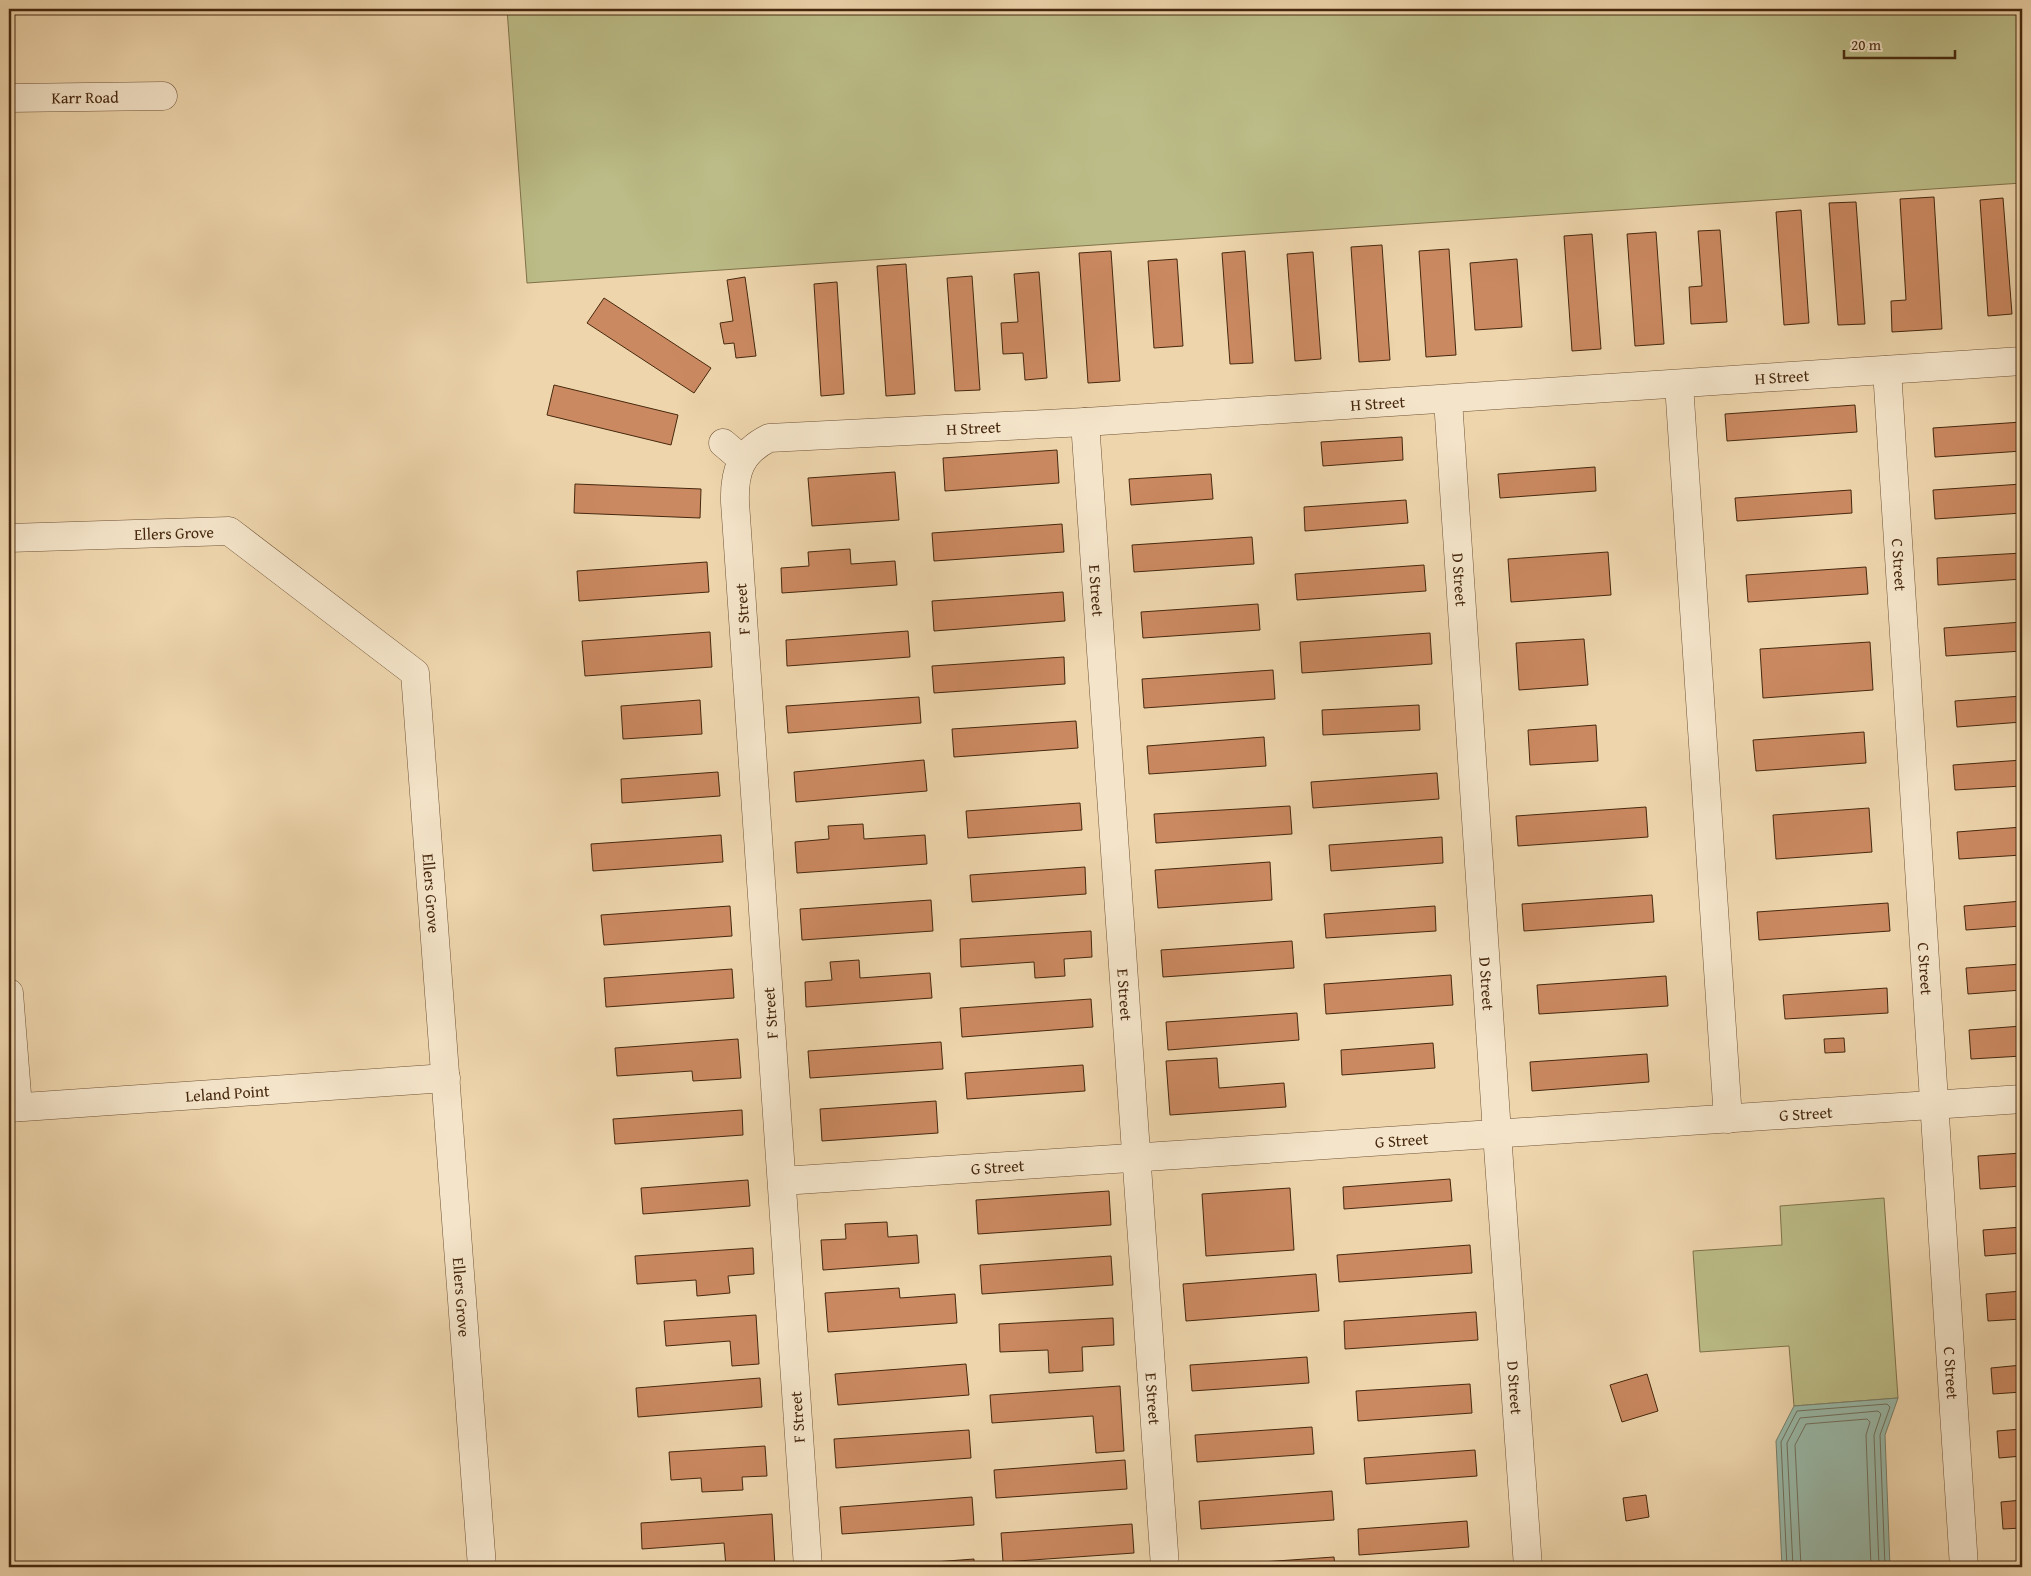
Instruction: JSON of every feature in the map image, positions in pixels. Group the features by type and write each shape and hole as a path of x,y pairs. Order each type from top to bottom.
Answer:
{"street":[{"name":"Karr Road","path":"9,98 163,96"},
{"name":"H Street","path":"743,460 754,446 770,438 1085,422 1448,400 2022,361"},
{"name":"C Street","path":"1887,370 1964,1567"},
{"path":"1679,384 1728,1119"},
{"name":"D Street","path":"1448,400 1528,1567"},
{"name":"E Street","path":"1085,422 1138,1157 1165,1567"},
{"path":"723,442 743,460"},
{"name":"F Street","path":"743,460 734,480 735,502 808,1567"},
{"name":"Ellers Grove","path":"9,538 229,531 415,673 482,1567"},
{"path":"9,993 14,1107"},
{"name":"Leland Point","path":"14,1107 446,1078"},
{"name":"G Street","path":"782,1181 2022,1099"}],"green space":[{"path":"507,9 2022,9 2022,183 527,283"},
{"path":"1884,1198 1898,1398 1794,1406 1789,1346 1700,1352 1693,1251 1782,1245 1780,1206"}],"water":[{"path":"1898,1398 1885,1435 1890,1567 1782,1567 1776,1441 1794,1406"}],"building":[{"path":"1934,197 1942,329 1892,332 1891,301 1906,300 1900,199"},
{"path":"2003,198 2012,314 1988,316 1980,200"},
{"path":"1856,202 1865,324 1838,325 1829,203"},
{"path":"1801,210 1809,323 1784,325 1776,212"},
{"path":"1720,230 1727,322 1691,324 1689,287 1702,286 1698,231"},
{"path":"1656,232 1664,344 1635,346 1627,234"},
{"path":"1592,234 1601,349 1572,351 1564,236"},
{"path":"1382,245 1390,360 1359,362 1351,247"},
{"path":"1449,249 1456,355 1426,357 1419,251"},
{"path":"1111,251 1120,381 1088,383 1079,253"},
{"path":"1245,251 1253,363 1230,364 1222,253"},
{"path":"1313,252 1321,359 1295,361 1287,254"},
{"path":"1177,259 1183,346 1154,348 1148,261"},
{"path":"1517,259 1522,327 1475,330 1470,263"},
{"path":"906,264 915,394 886,396 877,266"},
{"path":"1039,272 1047,378 1025,380 1023,353 1003,354 1001,323 1018,322 1014,274"},
{"path":"972,276 980,390 955,391 947,278"},
{"path":"745,277 756,356 736,358 734,343 724,344 720,323 733,321 727,280"},
{"path":"837,282 844,394 821,396 814,284"},
{"path":"604,298 711,368 694,393 587,323"},
{"path":"554,385 678,415 671,445 547,415"},
{"path":"1855,405 1857,432 1727,441 1725,414"},
{"path":"2022,422 2022,451 1935,457 1933,428"},
{"path":"1402,437 1403,460 1323,466 1321,442"},
{"path":"1057,450 1059,483 945,491 943,458"},
{"path":"1595,467 1596,491 1500,498 1498,474"},
{"path":"895,472 899,520 812,526 808,478"},
{"path":"1211,474 1213,499 1131,505 1129,479"},
{"path":"575,484 701,489 700,518 574,513"},
{"path":"2022,484 2022,513 1935,519 1933,490"},
{"path":"1851,490 1852,513 1737,521 1735,498"},
{"path":"1406,500 1408,523 1305,531 1304,507"},
{"path":"1062,524 1064,552 934,561 932,533"},
{"path":"1252,537 1254,564 1134,572 1132,545"},
{"path":"850,549 851,564 895,561 897,585 782,593 781,568 809,566 808,552"},
{"path":"1608,552 1611,595 1511,602 1508,559"},
{"path":"2022,553 2022,579 1938,585 1937,558"},
{"path":"707,562 709,592 579,601 577,571"},
{"path":"1424,565 1426,591 1297,600 1295,574"},
{"path":"1866,567 1868,594 1748,602 1746,575"},
{"path":"1063,592 1065,621 934,631 932,601"},
{"path":"1258,604 1260,630 1143,638 1141,612"},
{"path":"2022,622 2022,651 1946,656 1944,628"},
{"path":"908,631 910,657 787,666 786,640"},
{"path":"710,632 712,667 585,676 582,641"},
{"path":"1430,633 1432,664 1302,673 1300,642"},
{"path":"1584,639 1588,685 1519,690 1516,643"},
{"path":"1870,642 1873,690 1763,698 1760,649"},
{"path":"1064,657 1065,684 934,693 932,666"},
{"path":"1273,670 1275,699 1144,708 1142,679"},
{"path":"2022,696 2022,722 1957,727 1955,701"},
{"path":"919,697 921,723 788,733 786,706"},
{"path":"700,700 702,734 623,739 621,706"},
{"path":"1419,705 1420,730 1323,735 1322,710"},
{"path":"1076,721 1078,748 954,757 952,729"},
{"path":"1596,725 1598,761 1530,765 1528,730"},
{"path":"1864,732 1866,763 1756,771 1753,740"},
{"path":"1264,737 1266,766 1149,774 1147,746"},
{"path":"924,760 927,791 796,802 794,772"},
{"path":"2022,760 2022,786 1955,790 1953,765"},
{"path":"718,772 720,796 622,803 621,779"},
{"path":"1437,773 1439,799 1313,808 1311,782"},
{"path":"1080,803 1082,830 968,838 966,811"},
{"path":"1290,806 1292,834 1156,843 1154,814"},
{"path":"1646,807 1648,837 1518,846 1516,816"},
{"path":"1869,808 1872,852 1776,859 1773,815"},
{"path":"863,824 864,839 925,835 927,864 797,873 795,842 829,839 828,826"},
{"path":"2022,827 2022,855 1959,859 1957,832"},
{"path":"721,835 723,862 593,871 591,844"},
{"path":"1442,837 1443,863 1331,871 1329,845"},
{"path":"1270,862 1272,900 1158,908 1155,870"},
{"path":"1085,867 1086,894 972,902 970,875"},
{"path":"1652,895 1654,922 1524,931 1522,904"},
{"path":"931,900 933,931 802,940 800,909"},
{"path":"2022,901 2022,926 1966,930 1964,906"},
{"path":"1888,903 1890,931 1759,940 1757,912"},
{"path":"730,906 732,936 604,945 601,915"},
{"path":"1435,906 1436,931 1326,938 1324,914"},
{"path":"1091,931 1092,957 1064,959 1065,976 1035,978 1034,962 961,967 960,939"},
{"path":"1292,941 1294,968 1163,977 1161,950"},
{"path":"859,960 860,978 930,973 932,998 806,1007 805,982 832,980 830,962"},
{"path":"2022,964 2022,990 1968,994 1966,968"},
{"path":"732,969 734,998 606,1007 604,978"},
{"path":"1451,975 1453,1005 1326,1014 1324,984"},
{"path":"1666,976 1668,1006 1539,1014 1537,985"},
{"path":"1887,988 1888,1013 1785,1019 1783,995"},
{"path":"1091,999 1093,1027 962,1037 960,1008"},
{"path":"1297,1013 1299,1040 1168,1050 1166,1022"},
{"path":"2022,1026 2022,1056 1971,1059 1969,1030"},
{"path":"1844,1038 1845,1052 1825,1053 1824,1039"},
{"path":"738,1039 741,1078 693,1081 692,1071 617,1076 615,1048"},
{"path":"941,1042 943,1069 810,1078 808,1051"},
{"path":"1433,1043 1435,1068 1342,1075 1341,1050"},
{"path":"1647,1054 1649,1082 1532,1091 1530,1062"},
{"path":"1217,1058 1219,1088 1284,1083 1286,1107 1170,1115 1166,1061"},
{"path":"1083,1065 1085,1091 967,1099 965,1073"},
{"path":"936,1101 938,1133 822,1141 820,1109"},
{"path":"742,1110 743,1135 615,1144 613,1119"},
{"path":"2022,1153 2022,1186 1980,1189 1978,1156"},
{"path":"1450,1179 1452,1201 1344,1209 1343,1187"},
{"path":"748,1180 750,1206 643,1214 641,1188"},
{"path":"1290,1188 1294,1250 1206,1256 1202,1194"},
{"path":"1109,1191 1111,1225 978,1234 976,1200"},
{"path":"887,1222 888,1237 917,1235 919,1263 823,1270 821,1240 846,1239 845,1224"},
{"path":"2022,1227 2022,1253 1985,1256 1983,1230"},
{"path":"1470,1245 1472,1273 1339,1282 1337,1255"},
{"path":"753,1248 754,1274 728,1276 730,1293 697,1296 696,1280 637,1284 635,1256"},
{"path":"1111,1256 1113,1285 982,1294 980,1265"},
{"path":"1316,1274 1319,1311 1186,1321 1183,1284"},
{"path":"899,1288 900,1298 955,1294 957,1323 828,1332 825,1293"},
{"path":"2022,1291 2022,1319 1988,1321 1986,1294"},
{"path":"1476,1312 1478,1340 1345,1349 1344,1321"},
{"path":"756,1315 759,1364 732,1366 730,1341 666,1346 664,1321"},
{"path":"1113,1318 1114,1345 1082,1347 1083,1371 1049,1373 1048,1350 1000,1352 999,1324"},
{"path":"1307,1357 1309,1383 1192,1391 1190,1365"},
{"path":"966,1364 969,1395 838,1405 835,1374"},
{"path":"2022,1365 2022,1392 1993,1394 1991,1368"},
{"path":"1647,1374 1658,1411 1622,1422 1610,1385"},
{"path":"760,1378 762,1407 638,1417 636,1388"},
{"path":"1470,1384 1472,1413 1358,1421 1356,1391"},
{"path":"1120,1386 1124,1451 1096,1453 1093,1416 992,1423 990,1395"},
{"path":"1312,1427 1314,1454 1197,1462 1195,1435"},
{"path":"2022,1429 2022,1456 1999,1458 1997,1431"},
{"path":"969,1430 971,1458 836,1468 834,1439"},
{"path":"765,1446 767,1476 742,1477 743,1490 702,1492 701,1478 671,1480 669,1452"},
{"path":"1475,1450 1477,1476 1366,1484 1364,1458"},
{"path":"1125,1460 1127,1489 996,1498 994,1470"},
{"path":"1332,1491 1334,1520 1201,1529 1199,1501"},
{"path":"1646,1495 1649,1517 1626,1521 1623,1498"},
{"path":"972,1497 974,1525 842,1534 840,1507"},
{"path":"2022,1500 2022,1528 2003,1529 2001,1502"},
{"path":"772,1514 775,1567 726,1567 724,1543 642,1549 641,1523"},
{"path":"1467,1521 1469,1547 1359,1555 1358,1529"},
{"path":"1132,1524 1134,1553 1003,1562 1001,1533"},
{"path":"1334,1557 1335,1567 1204,1567 1204,1566"},
{"path":"974,1559 974,1567 867,1567"}]}
